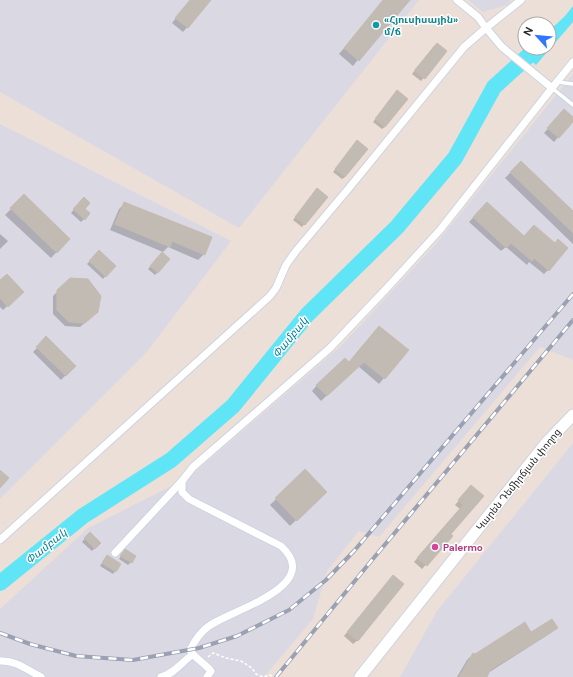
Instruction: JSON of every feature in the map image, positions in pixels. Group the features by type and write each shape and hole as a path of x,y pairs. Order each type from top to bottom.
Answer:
{"main road":[{"name":"Կարեն Դեմիրճյան փողոց","path":"360,677 547,442 573,415"}],"street":[{"path":"457,0 478,17 502,47 552,88"},
{"path":"0,540 270,296 296,251 464,47 521,0"},
{"path":"115,553 199,462 330,348 386,289 440,230 573,62"},
{"path":"182,481 182,492 189,499 281,546 286,551 292,564 292,570 289,578 279,590 210,624 198,636 190,650 192,655 202,661 211,671 207,677"},
{"path":"160,677 166,676 174,671 192,655"},
{"path":"0,661 18,664 40,677"}],"lane":[{"path":"558,82 573,84"},
{"path":"552,88 573,105"}],"path":[{"path":"202,661 213,653 226,658 241,661 252,668 256,674 262,677 270,675 273,677"}],"shaded area":[{"path":"0,0 419,0 239,228 0,92"},
{"path":"468,0 511,0 507,5 483,12"},
{"path":"573,74 573,360 540,347 379,537 359,531 327,571 313,619 264,677 0,677 0,609 88,528 189,477 340,347 435,245"},
{"path":"0,124 231,241 146,353 0,499"},
{"path":"573,443 573,677 400,677 437,611"}],"water":[{"path":"573,6 573,22 557,41 557,24"},
{"path":"526,56 544,56 536,65"}],"building":[{"path":"190,0 211,0 188,28 175,18"},
{"name":"«Հյուսիսային» մ/ճ","path":"383,0 410,0 359,61 344,48"},
{"path":"437,43 447,51 425,79 414,71"},
{"path":"397,90 408,99 385,127 375,119"},
{"path":"564,109 573,117 573,122 559,138 547,128"},
{"path":"357,140 368,149 345,177 335,169"},
{"path":"521,161 573,211 573,233 510,172"},
{"path":"317,188 328,197 305,225 295,217"},
{"path":"24,194 70,239 57,253 10,208"},
{"path":"84,197 90,203 85,209 90,213 85,220 73,209"},
{"path":"124,202 212,237 205,255 172,241 170,247 115,224"},
{"path":"487,202 524,236 534,225 555,243 558,239 568,248 549,271 534,258 532,261 511,243 506,248 473,217"},
{"path":"99,250 116,266 106,277 89,261"},
{"path":"162,252 170,259 158,273 150,266"},
{"path":"7,274 24,292 8,307 0,298 0,280"},
{"path":"70,278 88,279 101,296 98,312 85,323 69,322 57,310 57,290"},
{"path":"379,326 409,350 385,379 364,362 327,396 316,385 345,358 349,362"},
{"path":"46,336 76,366 66,376 36,347"},
{"path":"305,469 327,492 297,521 275,498"},
{"path":"0,470 9,478 0,488"},
{"path":"471,485 484,496 451,534 453,536 427,566 417,558 463,505 458,500"},
{"path":"90,532 101,543 95,549 84,538"},
{"path":"125,549 136,556 132,563 120,556"},
{"path":"107,555 121,564 116,572 102,563"},
{"path":"393,575 404,584 358,641 347,632"},
{"path":"552,619 558,628 490,670 487,677 459,677 473,653 475,654 525,622 531,632"}],"waterway":[{"name":"Փամբակ","path":"0,583 83,516 171,460 233,406 307,315 397,227 455,158 494,87 528,56"}],"railway":[{"path":"0,633 30,644 76,656 133,660 199,648 237,636 289,610 326,580 354,551 573,294"},
{"path":"276,677 573,320"}],"place":[{"name":"«Հյուսիսային» մ/ճ","path":"376,25"},
{"name":"Palermo","path":"435,547"}]}
